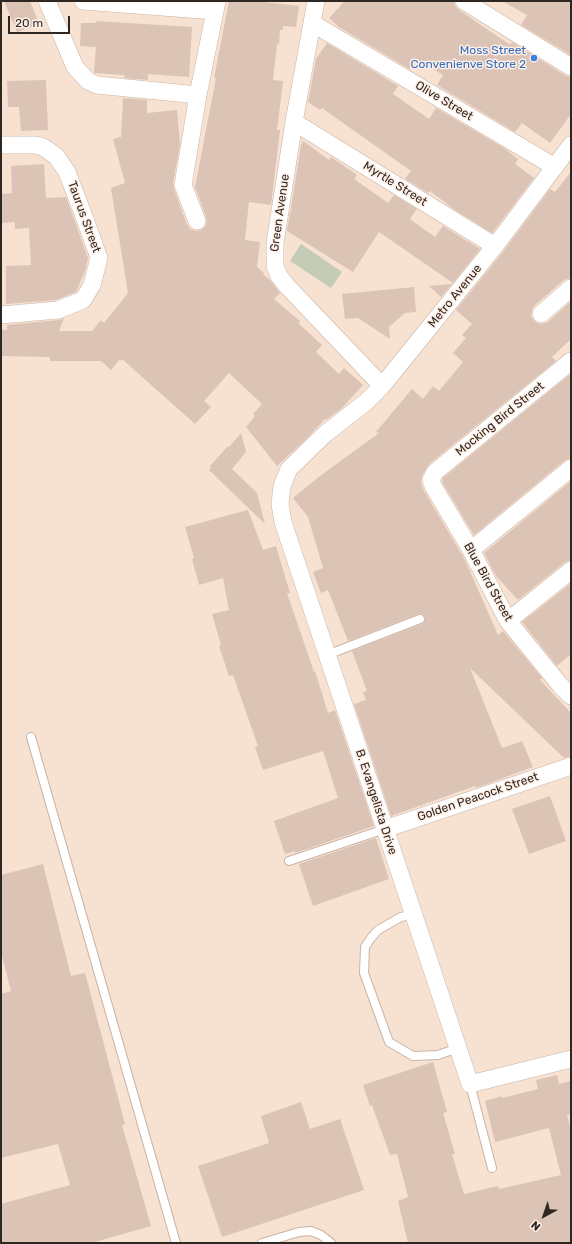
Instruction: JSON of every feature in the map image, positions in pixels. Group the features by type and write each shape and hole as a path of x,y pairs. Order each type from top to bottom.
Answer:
{"street":[{"path":"48,1 75,67 88,81 97,85 198,94"},
{"path":"83,1 216,6 198,94 183,185 196,221"},
{"name":"Green Avenue","path":"316,1 294,122 275,243 275,266 279,276 287,286 382,386"},
{"path":"464,1 571,66"},
{"name":"Olive Street","path":"312,24 554,167"},
{"name":"Myrtle Street","path":"294,122 495,246"},
{"name":"Taurus Street","path":"1,145 36,145 48,150 60,160 67,172 99,258 92,285 83,300 58,310 1,315"},
{"name":"Metro Avenue","path":"326,434 366,402 382,386 495,246 571,145"},
{"path":"542,314 571,288"},
{"name":"Mocking Bird Street","path":"432,480 436,472 571,361"},
{"name":"B. Evangelista Drive","path":"326,434 289,469 282,486 280,504 283,522 470,1084"},
{"path":"471,550 571,468"},
{"name":"Blue Bird Street","path":"432,480 433,486 471,550 508,621 567,686"},
{"path":"508,621 571,570"},
{"name":"Golden Peacock Street","path":"385,829 571,766"},
{"path":"470,1084 571,1059"}],"lane":[{"path":"327,655 420,619"},
{"path":"31,737 176,1243"},
{"path":"289,861 385,829"},
{"path":"414,914 401,917 390,923 378,930 371,938 365,947 364,973 389,1042 413,1056 438,1055 458,1048"},
{"path":"470,1084 492,1168"},
{"path":"262,1243 299,1232 311,1231 321,1234 331,1243"}],"green space":[{"path":"301,244 342,272 331,288 290,261"}],"building":[{"path":"4,1 30,1 39,24 17,32"},
{"path":"229,1 255,1 299,6 296,27 283,26 283,30 280,30 279,45 277,44 273,80 283,81 277,130 280,130 271,205 249,202 245,240 260,242 257,267 264,273 263,274 270,280 280,293 274,299 301,322 298,323 322,345 316,352 339,374 344,368 363,385 342,408 326,420 325,419 277,466 246,427 255,416 253,414 262,404 229,373 204,401 211,407 195,424 122,359 121,361 120,359 111,370 101,361 50,361 50,357 1,356 1,330 7,330 7,325 59,320 64,318 59,331 92,331 101,320 104,323 128,293 111,188 125,183 113,139 121,137 123,98 147,100 147,113 177,110 180,144 173,183 174,189 187,225 190,229 196,231 205,227 207,222 206,217 195,187"},
{"path":"345,1 454,1 455,6 459,10 510,45 512,42 566,76 571,77 571,114 550,143 522,123 515,132 437,85 443,75 416,59 409,69 339,27 329,18"},
{"path":"502,1 571,1 571,55 521,25 527,15"},
{"path":"96,21 192,27 189,77 148,74 148,80 124,78 125,75 94,73 96,47 80,46 81,23 96,23"},
{"path":"327,43 398,86 393,94 429,119 436,108 504,148 518,159 515,164 534,178 492,233 455,210 430,191 428,193 405,179 411,171 322,108 320,110 308,102 316,59"},
{"path":"46,80 48,130 21,131 19,107 8,107 7,81"},
{"path":"303,141 329,160 331,157 357,175 354,179 388,203 394,195 417,209 410,219 435,237 443,226 480,249 453,283 379,232 353,272 287,231 292,208 301,145"},
{"path":"44,164 46,198 66,197 88,258 85,271 76,292 56,300 6,304 6,266 31,265 29,228 15,229 15,222 1,223 1,194 12,193 11,166"},
{"path":"571,172 571,278 564,280 534,306 531,316 537,323 543,324 548,322 571,301 571,339 552,357 556,361 429,464 422,476 421,483 424,491 465,560 498,635 503,631 542,678 540,680 571,713 571,756 564,758 470,668 502,748 522,741 533,767 476,788 475,786 391,816 354,704 366,700 363,692 367,691 352,651 422,624 425,617 418,614 348,641 328,590 321,593 313,572 323,568 308,517 293,498 320,476 379,433 376,432 412,389 423,399 433,386 439,391 463,362 453,353 466,338 462,335 472,324 456,310 503,252 550,189 555,192"},
{"path":"452,284 441,297 429,286"},
{"path":"414,287 416,312 405,313 389,327 390,339 358,318 345,319 342,294"},
{"path":"569,375 571,377 571,458 565,460 474,535 442,482 443,478"},
{"path":"241,433 246,452 232,469 257,493 265,524 209,470 211,467 210,466"},
{"path":"571,481 571,560 565,562 518,600 496,576 484,553"},
{"path":"248,510 263,550 276,546 290,593 287,593 314,672 315,671 328,713 335,710 374,826 295,853 295,851 285,854 274,821 338,798 323,751 263,770 255,747 258,746 233,675 229,676 219,646 221,645 212,614 229,610 223,578 199,585 192,559 194,558 185,527"},
{"path":"571,583 571,654 557,666 522,622"},
{"path":"550,796 566,841 529,854 512,809"},
{"path":"376,838 389,879 313,906 299,864"},
{"path":"43,864 71,976 85,973 125,1124 122,1125 151,1226 91,1243 1,1243 1,1204 70,1185 58,1144 1,1158 1,994 11,991 1,952 1,875"},
{"path":"433,1062 447,1112 443,1113 455,1154 452,1154 464,1194 498,1186 499,1189 561,1175 549,1128 495,1142 485,1101 538,1089 536,1080 557,1075 559,1084 571,1081 571,1114 567,1115 571,1131 571,1243 408,1243 398,1201 408,1197 397,1154 390,1155 363,1085"},
{"path":"301,1102 310,1129 340,1119 364,1190 222,1237 198,1166 269,1143 261,1116"}],"place":[{"name":"Moss Street Convenienve Store 2","path":"534,58"}]}
